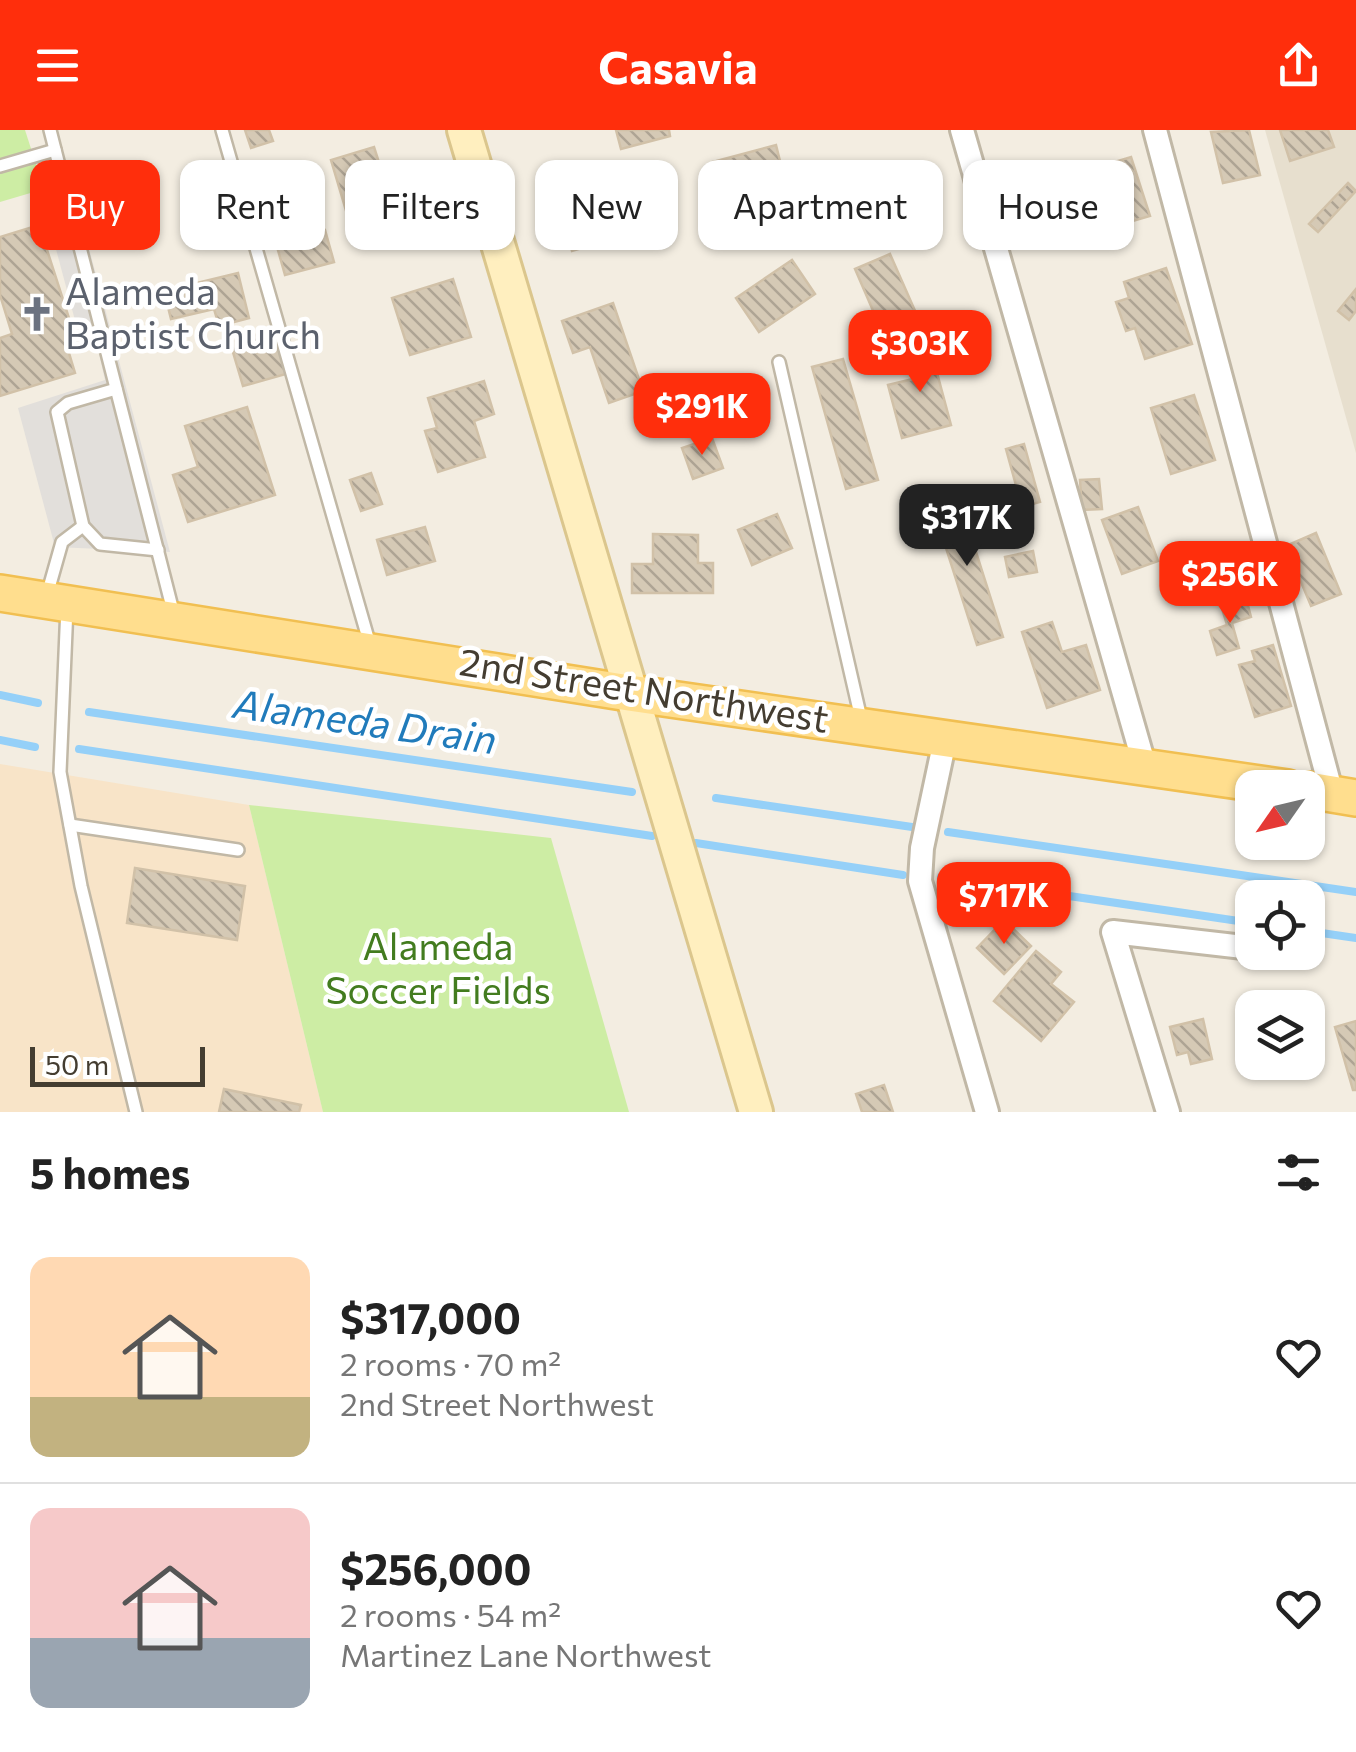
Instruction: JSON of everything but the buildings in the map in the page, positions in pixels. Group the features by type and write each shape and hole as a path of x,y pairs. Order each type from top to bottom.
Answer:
{"main road":[{"name":"2nd Street Northwest","path":"0,593 372,649 630,693 1235,781"}],"street":[{"path":"464,130 630,693 689,876 756,1112"},
{"path":"962,130 1145,768"},
{"path":"1155,130 1332,794"},
{"path":"945,740 922,848 920,881 987,1112"},
{"path":"1168,1112 1113,932 1235,946"}],"lane":[{"path":"50,130 175,619"},
{"path":"222,130 372,649"},
{"path":"0,166 55,150"},
{"path":"779,362 862,725"},
{"path":"116,389 68,403 57,412 82,526 100,544 158,550"},
{"path":"82,526 62,542 56,601 60,772 136,1112"},
{"path":"70,825 238,850"}],"shaded area":[{"path":"1265,130 1356,130 1356,453"},
{"path":"56,250 89,250 170,552 55,547 18,408 105,380 95,336 80,339"},
{"path":"0,764 249,805 323,1112 0,1112"}],"green space":[{"path":"0,130 25,130 35,160 30,160 30,193 0,202"},
{"name":"Alameda Soccer Fields","path":"249,805 551,838 629,1112 323,1112"}],"waterway":[{"name":"Alameda Drain","path":"0,695 38,703"},
{"name":"Alameda Drain","path":"89,712 632,792"},
{"path":"0,740 35,747"},
{"path":"79,749 652,836"},
{"name":"Alameda Drain","path":"716,798 912,827"},
{"name":"Alameda Drain","path":"948,832 1356,892"},
{"path":"696,843 903,875"},
{"path":"941,877 1235,920"},
{"path":"1325,933 1356,938"}],"place":[{"name":"Alameda Baptist Church","path":"37,314"}]}
